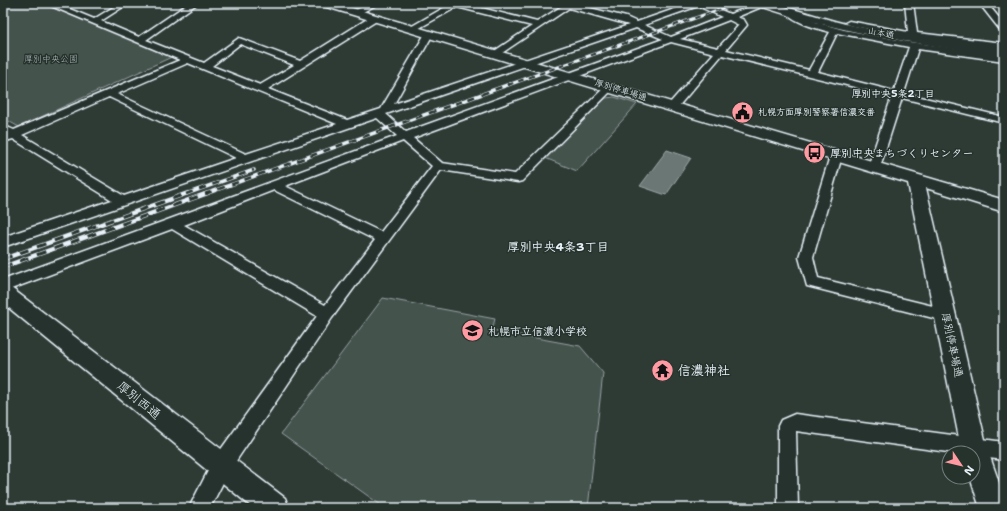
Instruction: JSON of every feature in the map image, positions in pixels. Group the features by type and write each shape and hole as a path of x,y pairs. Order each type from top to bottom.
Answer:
{"street":[{"path":"48,3 96,21 347,124"},
{"path":"96,21 125,3"},
{"path":"142,40 194,3"},
{"name":"厚別停車場通","path":"324,3 574,76 1004,206"},
{"path":"356,12 376,3"},
{"path":"3,242 698,3 741,22 743,25 673,106"},
{"path":"3,286 404,137 574,76 764,3"},
{"name":"山本通","path":"764,3 822,21 922,41 1004,52"},
{"path":"909,3 913,35"},
{"path":"983,3 1004,29"},
{"path":"411,29 457,4 538,25"},
{"path":"496,54 566,4 622,19 669,39 1004,120"},
{"path":"790,12 808,14 864,27 913,35 1004,46"},
{"path":"790,12 804,22 835,30 914,46 1004,58"},
{"path":"261,89 375,18"},
{"path":"812,74 835,30"},
{"path":"382,112 428,34"},
{"path":"206,66 238,41 301,64"},
{"path":"874,167 914,46"},
{"path":"8,136 110,94 189,59"},
{"path":"382,112 404,137 438,166 518,178 610,87"},
{"path":"110,94 247,159"},
{"path":"3,128 8,136 123,201"},
{"path":"836,156 806,257 812,282 945,316"},
{"path":"199,508 222,466 327,314 438,166"},
{"name":"厚別停車場通","path":"916,180 973,445"},
{"path":"275,186 384,239"},
{"path":"173,224 327,314"},
{"name":"厚別西通","path":"3,292 275,508"},
{"path":"788,508 787,426 795,422 953,445"},
{"path":"981,449 1004,451"},
{"name":"厚別停車場通","path":"981,469 994,508"}],"green space":[{"name":"厚別中央公園","path":"13,3 40,3 176,55 19,127 3,118 3,8"},
{"path":"614,97 637,104 577,171 545,158 606,98"},
{"path":"383,298 495,319 492,330 580,346 603,373 588,508 385,508 281,434"}],"shaded area":[{"path":"667,150 691,158 666,195 640,186"}],"railway":[{"path":"508,85 737,3"},
{"path":"205,194 510,84"},
{"path":"186,194 254,170"},
{"path":"3,259 188,193"},
{"path":"3,267 208,193"}],"place":[{"name":"札幌方面厚別警察署信濃交番","path":"743,112"},
{"name":"厚別中央まちづくりセンター","path":"815,153"},
{"name":"札幌市立信濃小学校","path":"472,331"},
{"name":"信濃神社","path":"662,370"}],"district":[{"name":"厚別中央5条2丁目","path":"893,93"},
{"name":"厚別中央4条3丁目","path":"558,247"}]}
